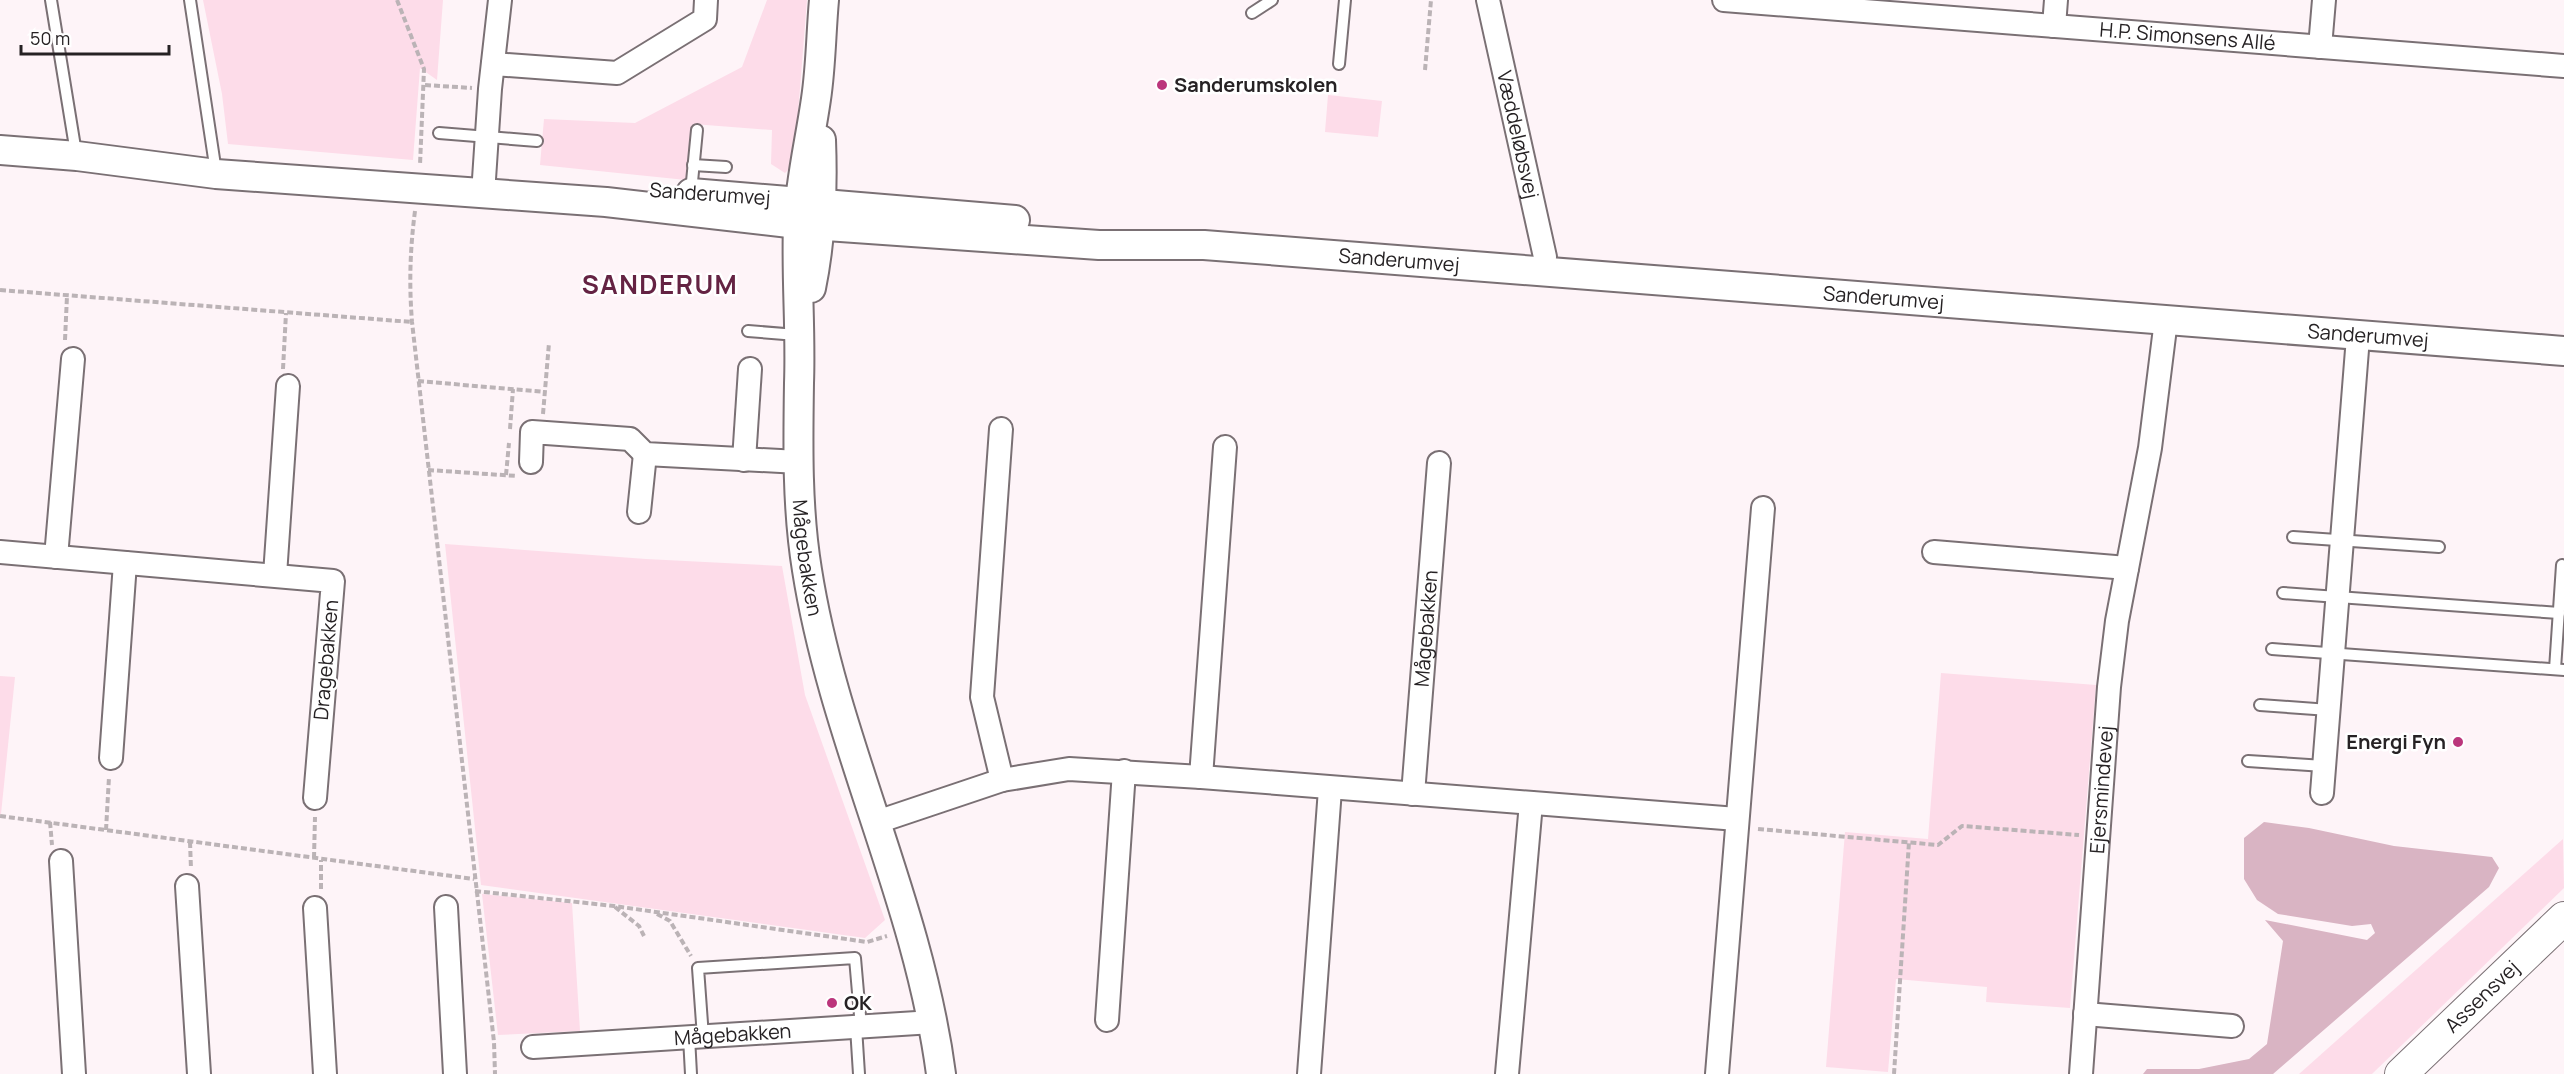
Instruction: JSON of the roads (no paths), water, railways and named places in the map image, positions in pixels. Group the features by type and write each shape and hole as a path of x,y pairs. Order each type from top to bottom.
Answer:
{"main road":[{"name":"Assensvej","path":"2401,1074 2564,918"}],"street":[{"path":"484,179 490,90 500,0"},
{"path":"493,64 617,73 705,19 706,0"},
{"name":"Mågebakken","path":"824,0 816,96 821,135 810,213 816,264 798,344 801,527 824,659 910,929 933,1022 941,1074"},
{"name":"Væddeløbsvej","path":"1488,0 1545,257 1543,271"},
{"name":"H.P. Simonsens Allé","path":"1724,0 1878,6 2054,26 2564,66"},
{"path":"2054,26 2056,0"},
{"path":"2320,47 2324,0"},
{"name":"Sanderumvej","path":"0,150 419,182 606,202 810,213"},
{"name":"Sanderumvej","path":"419,182 484,179 691,193 810,213 1099,245 1204,245 2358,337 2564,351"},
{"name":"Ejersmindevej","path":"2081,1074 2109,687 2117,621 2150,448 2166,320"},
{"path":"2322,793 2358,337"},
{"path":"56,557 73,359"},
{"path":"744,460 750,369"},
{"path":"274,575 288,386"},
{"path":"1001,429 982,697 1002,780"},
{"path":"531,462 532,432 541,432 630,439 645,454 799,462"},
{"path":"1201,777 1225,447"},
{"path":"639,512 645,454"},
{"name":"Mågebakken","path":"1413,794 1439,463"},
{"path":"1717,1074 1763,508"},
{"name":"Dragebakken","path":"0,552 333,580 315,798"},
{"path":"1934,552 2127,568"},
{"path":"111,758 125,563"},
{"path":"877,822 1002,780 1070,770 1124,771 1330,789 1737,819"},
{"path":"1107,1020 1124,771"},
{"path":"1309,1074 1330,789"},
{"path":"1508,1074 1531,803"},
{"path":"61,861 74,1074"},
{"path":"187,886 199,1074"},
{"path":"315,908 326,1074"},
{"path":"446,908 455,1074"},
{"path":"2085,1014 2232,1026"},
{"name":"Mågebakken","path":"533,1047 933,1022"}],"lane":[{"path":"51,0 77,156"},
{"path":"190,0 216,166"},
{"path":"1252,13 1272,0"},
{"path":"1339,64 1345,0"},
{"path":"691,193 697,130"},
{"path":"439,132 537,141"},
{"path":"693,165 726,167"},
{"path":"748,331 798,344"},
{"path":"2293,537 2439,547"},
{"path":"2272,649 2559,669 2562,565"},
{"path":"2283,593 2559,613"},
{"path":"2260,705 2329,710"},
{"path":"2248,761 2324,766"},
{"path":"691,1074 696,1037 698,968 855,958 859,1074"}],"place":[{"name":"Sanderumskolen","path":"1162,85"},
{"name":"Energi Fyn","path":"2458,742"},
{"name":"OK","path":"832,1003"}],"district":[{"name":"SANDERUM","path":"660,285"}]}
